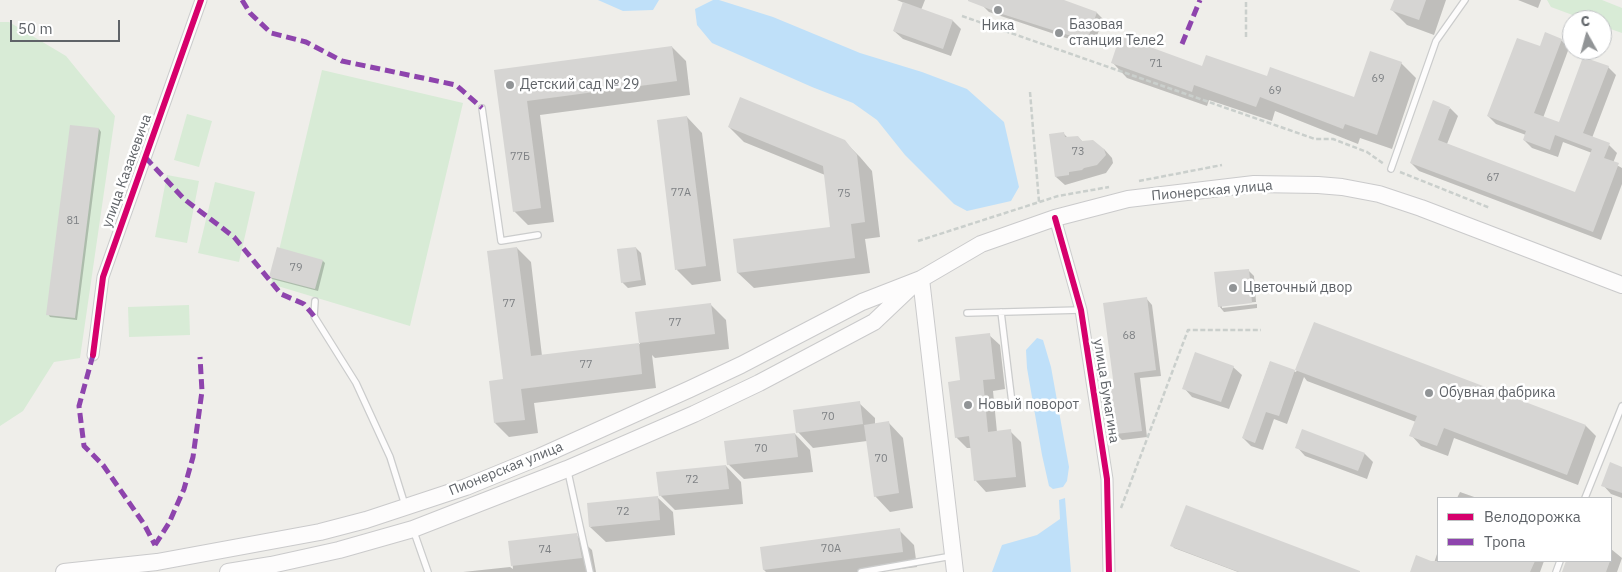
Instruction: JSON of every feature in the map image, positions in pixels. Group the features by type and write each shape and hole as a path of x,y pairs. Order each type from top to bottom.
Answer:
{"main road":[{"name":"Пионерская улица","path":"64,572 158,562 268,543 348,525 466,488 539,457 741,365 862,302 921,279 981,244 1055,218 1128,199 1254,184 1342,187 1379,194 1421,208 1622,285"},
{"name":"Пионерская улица","path":"228,572 339,550 413,529 567,469 694,414 759,383 874,322 921,279"},
{"path":"921,279 954,564"},
{"path":"406,507 413,529"}],"street":[{"name":"улица Казакевича","path":"93,355 103,277 201,0"},
{"name":"улица Бумагина","path":"1055,218 1081,310 1107,479 1109,572"}],"lane":[{"path":"1391,169 1436,41 1464,0"},
{"path":"482,108 501,240 538,235"},
{"path":"315,302 314,316 356,383 390,457 406,507"},
{"path":"967,314 1081,310"},
{"path":"1001,312 1012,403"},
{"path":"1585,497 1622,406"},
{"path":"567,469 590,572"},
{"path":"413,529 428,572"},
{"path":"861,572 954,564"}],"path":[{"path":"1246,0 1246,38"},
{"path":"962,16 1315,139 1333,139 1367,152 1391,169 1490,208"},
{"path":"1030,92 1039,202"},
{"path":"1118,517 1188,330 1261,330"}],"green space":[{"path":"1547,0 1602,0 1622,8 1622,33 1612,30 1612,10 1562,11 1551,7"},
{"path":"0,22 9,22 66,56 115,116 80,358 54,362 23,411 0,426"},
{"path":"322,70 463,103 410,326 271,284"},
{"path":"187,114 212,121 199,167 174,160"},
{"path":"167,175 199,181 187,243 155,237"},
{"path":"215,182 255,192 239,262 198,253"},
{"path":"189,305 190,335 129,337 128,307"}],"water":[{"path":"598,0 659,0 653,10 623,11"},
{"path":"713,0 719,0 773,17 860,53 922,72 967,89 1004,122 1019,187 1011,201 967,211 954,204 905,155 877,120 853,103 712,43 697,25 695,9"},
{"path":"1037,338 1043,340 1051,367 1069,467 1067,481 1063,487 1053,489 1049,486 1042,455 1027,368 1026,350"},
{"path":"1065,498 1071,572 992,572 1002,545 1037,535 1060,519 1059,500"}],"building":[{"path":"968,0 1064,0 1097,12 1087,41 1002,14"},
{"path":"1394,0 1426,0 1419,20 1390,10"},
{"path":"903,2 953,20 943,49 893,31"},
{"path":"1545,32 1562,39 1534,113 1559,122 1582,60 1592,60 1609,66 1583,133 1610,143 1604,158 1619,163 1593,232 1410,163 1433,100 1450,107 1438,140 1575,192 1592,149 1555,135 1550,150 1523,140 1526,131 1487,116 1517,38 1540,46"},
{"path":"1120,36 1202,66 1206,55 1267,76 1270,67 1354,97 1370,51 1402,62 1377,135 1345,124 1343,129 1260,97 1256,107 1194,85 1192,92 1111,63"},
{"path":"672,46 677,81 527,101 541,208 513,212 494,70"},
{"path":"740,97 845,140 857,155 865,222 851,224 855,258 737,273 733,239 830,227 823,166 728,127"},
{"path":"687,116 706,266 675,270 657,120"},
{"path":"70,125 99,128 75,318 46,315"},
{"path":"1064,132 1065,137 1078,136 1082,141 1093,140 1104,149 1106,155 1097,165 1069,172 1069,175 1055,177 1049,134"},
{"path":"277,247 323,260 315,289 269,277"},
{"path":"517,247 531,356 639,343 642,374 521,389 525,420 494,423 489,381 503,379 487,251"},
{"path":"636,247 641,280 621,283 617,249"},
{"name":"Цветочный двор","path":"1249,269 1252,303 1218,307 1214,272"},
{"path":"1147,297 1156,370 1134,373 1142,431 1115,434 1109,388 1114,387 1103,303"},
{"path":"711,303 715,334 639,343 635,312"},
{"name":"Обувная фабрика","path":"1314,322 1586,425 1567,475 1444,428 1437,446 1409,436 1417,416 1295,370"},
{"name":"Новый поворот","path":"990,333 995,379 983,380 988,432 1011,429 1016,477 974,481 969,436 955,438 948,382 960,380 955,337"},
{"path":"1195,352 1234,366 1221,402 1182,389"},
{"path":"1270,361 1295,370 1279,416 1266,412 1255,443 1242,438"},
{"path":"860,401 863,424 796,433 793,410"},
{"path":"889,421 899,493 874,497 864,425"},
{"path":"1302,429 1365,453 1358,471 1295,448"},
{"path":"795,433 798,457 727,465 724,441"},
{"path":"1610,462 1622,467 1622,493 1601,486"},
{"path":"726,465 729,489 659,496 656,472"},
{"path":"658,496 660,520 589,527 587,503"},
{"path":"1186,505 1360,572 1239,572 1170,546"},
{"path":"900,528 903,552 763,570 760,547"},
{"path":"577,533 582,558 511,566 508,541"},
{"path":"1416,555 1437,562 1535,562 1530,572 1410,572"},
{"path":"1566,562 1610,562 1606,572 1562,572"}],"marked path":[{"path":"242,0 250,13 271,33 306,42 342,61 456,85 482,108"},
{"path":"1182,44 1200,0"},
{"path":"145,157 184,199 234,237 281,294 304,304 314,316"},
{"path":"93,355 79,406 84,446 103,465 144,524 155,545"},
{"path":"155,545 169,523 184,489 193,457 202,391 200,357"}],"cycle path":[{"path":"93,355 103,277 201,0"},
{"path":"1055,218 1081,310 1107,479 1109,572"}],"place":[{"name":"Ника","path":"998,10"},
{"name":"Базовая станция Теле2","path":"1059,33"},
{"name":"Детский сад № 29","path":"510,85"},
{"name":"Цветочный двор","path":"1233,288"},
{"name":"Обувная фабрика","path":"1429,393"},
{"name":"Новый поворот","path":"968,405"}]}
